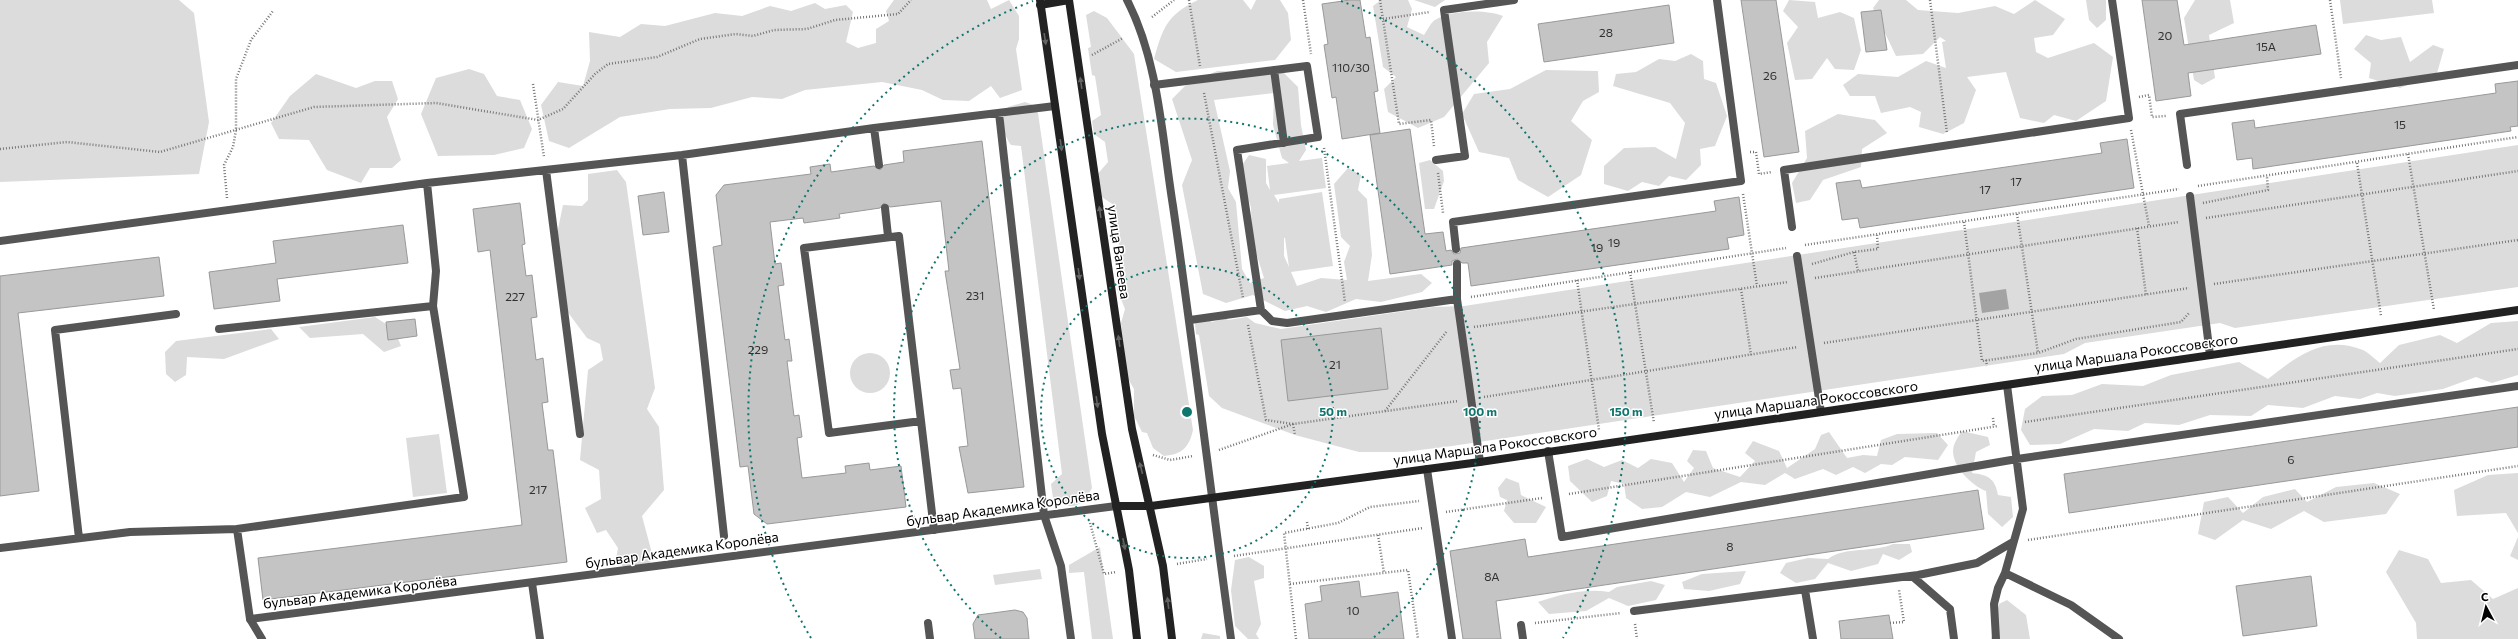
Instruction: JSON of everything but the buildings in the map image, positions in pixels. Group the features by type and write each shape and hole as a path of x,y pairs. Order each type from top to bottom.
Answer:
{"street":[{"path":"1069,0 1040,2 1102,434 1129,570 1137,639"},
{"name":"улица Ванеева","path":"1069,0 1132,429 1151,506 1163,566 1172,639"},
{"path":"1128,0 1141,25 1154,85 1190,320 1231,639"},
{"path":"1436,160 1465,156 1444,10 1514,0"},
{"path":"1456,249 1452,222 1741,181 1717,0"},
{"path":"1792,227 1784,170 2129,118 2112,0"},
{"path":"2187,166 2180,114 2518,65"},
{"path":"1154,85 1307,66 1318,138 1237,150 1261,310 1272,320 1286,323 1457,299"},
{"path":"1274,70 1284,143"},
{"path":"0,242 427,183 682,155 874,128 1055,106"},
{"path":"999,113 1044,515 1061,566 1071,639"},
{"path":"874,128 879,165"},
{"path":"682,155 724,536"},
{"path":"546,170 580,434"},
{"path":"0,548 130,532 237,529 464,497 433,306 436,271 427,183"},
{"path":"2190,191 2210,355"},
{"path":"885,208 888,236"},
{"path":"921,421 829,433 804,248 888,236 899,236 934,530"},
{"path":"1797,256 1821,412"},
{"path":"1458,264 1457,299 1480,462"},
{"path":"219,329 433,306"},
{"path":"1190,320 1261,310"},
{"name":"улица Маршала Рокоссовского","path":"1116,506 1151,506 1480,462 2518,310"},
{"path":"79,538 55,330 176,314"},
{"path":"1996,639 1994,604 2023,509 2007,385"},
{"path":"1548,452 1562,536 2017,459 2518,386"},
{"path":"1427,469 1452,639"},
{"name":"бульвар Академика Королёва","path":"250,619 1116,506"},
{"path":"237,529 250,619 262,639"},
{"path":"1634,611 1912,576 1977,563 2013,542"},
{"path":"2004,573 2071,605 2119,639"},
{"path":"1912,576 1950,609 1954,639"},
{"path":"532,583 540,639"},
{"path":"1805,590 1813,639"},
{"path":"928,623 930,639"},
{"path":"1521,625 1523,639"}],"path":[{"path":"0,149 67,142 160,152 314,107 428,103 538,120 563,109 594,74 608,64 657,57 700,39 736,34 753,36 774,30 807,29 835,20 898,14 911,0"},
{"path":"1152,17 1174,0"},
{"path":"1189,0 1202,79 1266,420 1293,424"},
{"path":"1303,0 1311,55"},
{"path":"1380,0 1399,124 1431,120 1443,212 1452,222"},
{"path":"1930,0 1948,145"},
{"path":"2330,0 2340,67"},
{"path":"229,210 224,165 233,147 236,130 236,79 251,40 273,10"},
{"path":"1383,19 1444,10"},
{"path":"1092,55 1123,38"},
{"path":"533,84 546,170"},
{"path":"2149,95 2152,117"},
{"path":"2129,118 2149,226"},
{"path":"2190,191 2266,177 2518,137"},
{"path":"1323,141 1347,314"},
{"path":"1756,152 1759,174"},
{"path":"2408,154 2436,322"},
{"path":"2357,163 2373,261 2382,330"},
{"path":"1484,326 1741,289 2518,171"},
{"path":"2192,206 2268,190 2266,177"},
{"path":"1798,246 2182,188"},
{"path":"1744,199 1757,286"},
{"path":"2017,214 2038,353"},
{"path":"1964,222 1982,361 2038,353 2076,339 2181,322 2192,310"},
{"path":"2137,228 2146,295"},
{"path":"1799,267 1854,252 1878,249 1877,235"},
{"path":"1492,396 1810,345 2518,240"},
{"path":"1457,299 1791,247"},
{"path":"1854,252 1858,271"},
{"path":"1630,272 1656,436"},
{"path":"1577,280 1601,444"},
{"path":"2190,288 2190,296"},
{"path":"1741,289 1751,355"},
{"path":"1385,411 1446,331 1461,329"},
{"path":"1454,511 2012,424 2518,349"},
{"path":"1986,360 1987,366"},
{"path":"1148,449 1152,455 1170,460 1208,454 1293,424 1472,399"},
{"path":"1993,418 1994,427"},
{"path":"1293,424 1295,435"},
{"path":"2013,542 2518,466"},
{"path":"1296,639 1284,533 1338,523 1370,507 1431,499"},
{"path":"1307,522 1308,529"},
{"path":"1396,532 1436,526"},
{"path":"1378,535 1384,573"},
{"path":"1290,584 1408,570 1418,639"},
{"path":"1890,623 1904,622 1898,578"},
{"path":"1521,625 1634,611"}],"shaded area":[{"path":"0,0 179,0 194,13 209,122 199,174 0,182"},
{"path":"894,0 987,0 991,9 1009,0 1019,16 1019,39 1016,49 1022,90 1000,98 991,86 969,101 943,100 922,90 882,82 805,90 782,99 752,97 711,108 670,109 620,117 569,148 549,141 541,105 558,82 583,86 590,61 589,32 620,37 641,24 665,26 715,13 742,16 770,6 791,11 815,3 825,9 846,5 853,12 846,42 858,48 876,43 876,29 889,21 886,11"},
{"path":"1198,0 1243,0 1251,10 1256,0 1280,0 1288,13 1291,40 1275,60 1176,72 1154,59 1160,38 1168,23 1179,11"},
{"path":"1381,0 1408,0 1412,9 1407,27 1424,35 1434,21 1450,14 1459,12 1487,12 1503,16 1487,42 1489,63 1444,117 1418,128 1388,112 1384,89 1396,77 1383,67 1373,6"},
{"path":"1414,0 1445,0 1435,7"},
{"path":"1789,0 1815,2 1818,18 1840,12 1854,18 1861,50 1854,70 1835,69 1827,58 1812,79 1795,80 1787,43 1798,27 1783,11"},
{"path":"1879,0 1906,0 1918,10 1958,13 1995,6 2014,14 2035,0 2065,19 2053,35 2034,38 2036,52 2048,58 2094,43 2113,57 2106,101 2076,121 2054,115 2044,123 2020,118 2006,72 1967,77 1976,90 1964,123 1943,134 1919,127 1921,112 1910,107 1881,113 1875,96 1850,96 1843,85 1858,74 1898,77 1926,61 1946,68 1942,42 1946,41 1940,37 1923,54 1896,56 1873,8"},
{"path":"2086,0 2106,0 2106,20 2097,28 2089,20"},
{"path":"2195,0 2230,0 2234,23 2209,35 2215,78 2202,85 2194,80 2184,18"},
{"path":"2340,0 2432,0 2434,13 2343,24"},
{"path":"1094,11 1107,18 1134,54 1193,430 1187,446 1176,454 1164,456 1153,448 1147,433 1142,432 1134,416 1134,389 1127,377 1121,323 1125,309 1117,289 1124,278 1123,266 1116,257 1120,251 1114,205 1100,196 1096,176 1108,162 1105,142 1094,134 1092,121 1101,115 1095,76 1092,75 1088,48 1091,47 1086,15"},
{"path":"2366,35 2381,40 2401,37 2410,62 2433,45 2444,49 2437,73 2400,88 2369,78 2371,63 2354,49"},
{"path":"1691,54 1703,61 1704,79 1716,83 1727,116 1715,146 1700,149 1701,165 1686,180 1669,176 1659,186 1642,182 1628,191 1604,184 1604,166 1624,148 1655,147 1676,159 1685,123 1670,103 1613,86 1616,74 1636,72 1659,59 1675,61"},
{"path":"469,69 484,74 497,96 520,100 532,129 524,148 494,155 438,156 421,114 436,78"},
{"path":"1546,70 1598,71 1599,92 1583,101 1571,121 1592,140 1581,175 1548,197 1518,180 1509,158 1479,152 1462,114 1474,94 1510,89"},
{"path":"1217,71 1283,72 1298,87 1301,125 1306,150 1299,161 1322,158 1326,188 1274,195 1279,203 1279,199 1322,192 1333,266 1291,272 1297,286 1321,278 1347,280 1344,262 1350,246 1341,237 1334,184 1348,168 1361,175 1358,190 1367,199 1372,255 1368,281 1421,274 1432,283 1422,292 1381,302 1356,299 1326,312 1307,306 1285,311 1253,295 1226,303 1203,294 1182,185 1192,160 1172,99 1185,86","holes":["1274,93 1273,125 1282,158 1289,163 1267,166 1270,190 1266,183 1266,159 1249,155 1238,171 1251,207 1252,240 1264,278 1250,283 1242,269 1236,202 1228,188 1230,171 1214,100","1285,238 1289,267 1284,256"]},
{"path":"316,74 356,88 375,81 392,81 398,99 387,117 401,160 392,168 370,168 361,183 327,170 309,140 279,139 271,123 290,96"},
{"path":"1025,102 1033,105 1038,113 1092,488 1084,500 1071,506 1053,498 1051,484 1062,474 1021,146 1011,145 1004,131 1004,116 1008,107"},
{"path":"1838,114 1875,120 1887,133 1862,149 1861,167 1823,180 1810,200 1796,203 1792,183 1807,158 1805,131"},
{"path":"2518,145 2518,287 2235,328 2220,323 2085,343 2064,354 1452,446 1404,452 1359,452 1295,435 1222,408 1209,396 1199,335 1196,334 1195,323 1207,319 1212,322 1226,318 1228,320 1247,317 1255,323 1281,329 1433,307 1464,306"},
{"path":"1430,160 1443,171 1444,181 1434,209 1425,209 1419,163"},
{"path":"617,170 626,182 655,388 647,409 659,427 664,490 642,516 653,557 645,571 629,573 616,559 618,548 606,530 597,533 585,508 601,499 599,470 580,460 588,370 603,360 600,344 587,338 561,303 557,234 563,205 582,206 588,200 588,174"},
{"path":"2006,289 2009,309 1982,313 1979,293"},
{"path":"375,317 394,329 401,346 384,352 363,334 310,338 299,327"},
{"path":"2518,321 2518,375 2492,383 2476,377 2443,389 2395,396 2377,393 2360,399 2335,396 2303,408 2268,405 2251,416 2210,415 2179,425 2145,423 2128,431 2094,429 2060,444 2030,445 2021,430 2025,409 2042,396 2072,395 2102,384 2143,386 2171,375 2239,362 2268,379 2300,356 2323,346 2349,346 2363,350 2380,363 2399,345 2440,335 2457,343 2491,323"},
{"path":"271,329 279,339 224,359 187,357 186,375 175,382 166,374 165,352 176,341"},
{"path":"874,353 881,356 887,362 890,373 889,381 881,390 874,393 866,393 859,390 851,381 850,369 853,362 862,354"},
{"path":"1962,431 1988,437 1990,445 1976,452 1972,473 1990,478 1997,489 1998,495 2011,497 2013,517 2002,527 1988,514 1986,491 1968,479 1954,459 1954,445"},
{"path":"1829,432 1847,458 1863,455 1877,456 1881,440 1897,434 1937,433 1948,445 1938,460 1905,457 1892,465 1881,464 1865,473 1853,467 1836,475 1823,469 1795,479 1785,473 1765,485 1741,482 1710,497 1686,492 1662,507 1642,509 1626,498 1624,484 1611,481 1607,496 1592,502 1570,481 1568,466 1587,459 1604,467 1622,460 1638,468 1651,459 1672,463 1684,482 1694,468 1687,461 1693,450 1706,451 1713,468 1740,477 1755,461 1745,453 1753,441 1779,451 1787,468 1815,449 1821,435"},
{"path":"439,434 447,493 413,497 406,438"},
{"path":"2518,473 2518,533 2506,513 2457,516 2454,490 2488,475"},
{"path":"1506,478 1519,483 1521,495 1546,507 1536,523 1514,523 1504,511 1507,500 1500,497 1498,488"},
{"path":"2374,483 2400,494 2386,514 2324,522 2304,511 2271,529 2243,520 2215,540 2198,534 2204,502 2228,497 2243,513 2263,497 2295,489 2307,502 2336,487"},
{"path":"2518,537 2518,560 2510,556"},
{"path":"1893,544 1910,544 1912,552 1899,560 1883,554 1878,564 1851,571 1828,563 1815,579 1796,583 1780,573 1786,563 1808,558 1828,559 1843,552 1885,547"},
{"path":"1100,547 1113,639 1092,639 1084,572 1069,573 1069,565"},
{"path":"2399,550 2428,559 2441,583 2471,580 2493,599 2518,588 2518,639 2417,639 2416,623 2386,572"},
{"path":"1249,557 1264,566 1264,578 1254,581 1261,624 1256,634 1259,639 1248,639 1235,626 1231,590 1235,560"},
{"path":"1040,569 1042,579 995,585 993,575"},
{"path":"1746,571 1740,584 1709,591 1684,589 1682,582 1702,574"},
{"path":"1651,581 1665,585 1656,600 1628,606 1609,598 1586,611 1549,614 1538,602 1573,592 1609,592 1617,587"},
{"path":"2007,600 2026,615 2030,639 1991,639 1999,604"},
{"path":"1203,633 1220,636 1220,639 1201,639"}]}
